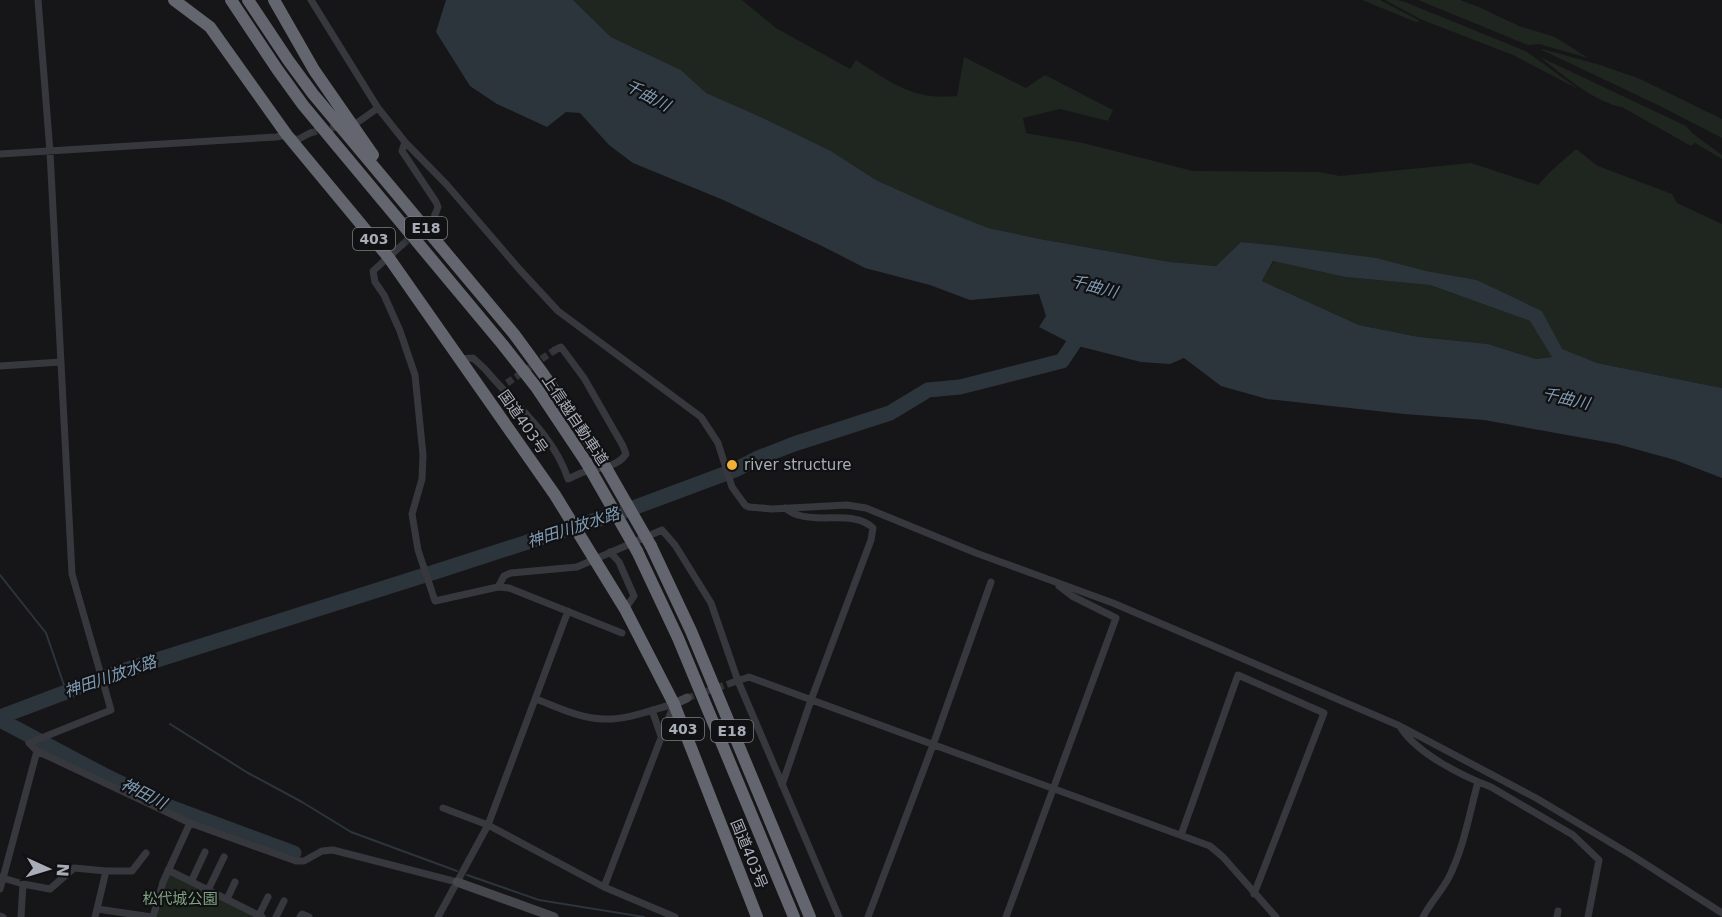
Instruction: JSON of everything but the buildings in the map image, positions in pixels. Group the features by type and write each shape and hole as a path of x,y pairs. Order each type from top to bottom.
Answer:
{"highway":[{"name":"国道403号","path":"174,0 210,27 286,135 389,258 555,495 625,609 674,705 758,917"},
{"name":"上信越自動車道","path":"231,0 276,69 303,105 497,337 536,387 586,462 637,551 678,638 794,917"},
{"name":"上信越自動車道","path":"249,0 313,94 481,293 544,375 601,459 651,546 691,631 810,917"},
{"path":"274,0 296,40 370,152 481,293"}],"street":[{"path":"38,0 50,152 72,574 111,710 29,743 37,751 190,822 296,861 304,861 322,851 333,850 457,882 554,917"},
{"path":"310,0 378,108 405,142 447,185 558,311 701,417 718,442 732,487 746,505 784,508 847,505 866,508 976,554 1153,619 1400,726 1536,798 1722,913"},
{"path":"358,122 378,108"},
{"path":"0,154 286,135 297,140 310,134"},
{"path":"405,142 402,151 436,202 438,207 435,215"},
{"path":"402,245 373,271 375,282 384,295 400,331 415,375 423,444 422,479 412,514 418,550 435,601 498,587 509,588 622,633"},
{"path":"461,359 473,358 504,386 553,447 568,479 581,473 602,469 622,460 626,454 584,378 561,347 555,350"},
{"path":"0,366 61,362"},
{"path":"782,785 871,540 873,528 868,522 856,519 798,516 784,508"},
{"path":"498,587 504,576 511,573 577,567 592,554 610,552 662,530 681,554 711,603 735,682 839,917"},
{"path":"610,552 618,562 634,596 625,609"},
{"path":"868,917 991,582"},
{"path":"1006,917 1116,618 1072,596 1055,582"},
{"path":"438,917 488,825 568,611"},
{"path":"1181,835 1238,675 1324,713 1254,894"},
{"path":"735,682 749,677 1210,846 1276,917"},
{"path":"536,699 582,716 603,720 674,705 687,698"},
{"path":"603,887 674,705"},
{"path":"652,710 662,736"},
{"path":"1400,726 1408,739 1430,755 1491,787 1573,835 1599,860 1588,917"},
{"path":"0,889 1,878 37,751"},
{"path":"1423,917 1448,880 1457,859 1465,839 1478,782"},
{"path":"443,808 488,825 603,887 675,917"},
{"path":"106,871 96,913 152,917 163,882 190,822"},
{"path":"191,882 205,852"},
{"path":"1,878 50,889 74,868 132,871 146,853"},
{"path":"208,890 224,857"},
{"path":"168,870 261,916 268,897"},
{"path":"226,899 235,882"},
{"path":"23,884 21,916 31,917"},
{"path":"276,917 284,901"},
{"path":"300,917 302,914 309,917"}],"green space":[{"path":"573,0 742,0 776,28 850,69 856,60 903,88 928,96 957,96 964,57 1026,88 1045,75 1113,110 1108,121 1060,109 1023,118 1026,133 1083,143 1193,171 1318,172 1340,176 1471,163 1538,185 1576,149 1598,166 1672,194 1677,203 1722,224 1722,388 1597,363 1561,349 1542,311 1477,280 1273,245 1241,242 1216,266 1170,262 988,228 876,180 831,151 705,93 681,70 611,37"},
{"path":"1362,0 1380,0 1420,21 1416,22"},
{"path":"1385,0 1405,2 1527,52 1578,89 1513,55 1420,19"},
{"path":"1418,0 1460,0 1519,26 1555,37 1588,58 1539,44 1528,45"},
{"path":"1542,49 1638,78 1722,119 1722,138 1660,106"},
{"path":"1540,57 1686,126 1722,155 1722,159 1695,143 1691,146 1622,107 1590,94"},
{"path":"1274,261 1345,277 1430,285 1530,321 1553,357 1536,359 1488,344 1419,337 1359,325 1262,281"},
{"name":"松代城公園","path":"169,873 259,917 156,917"}],"water":[{"name":"千曲川","path":"446,0 573,0 611,37 681,70 706,93 831,151 876,180 988,228 1170,262 1216,266 1241,242 1376,258 1426,271 1477,280 1542,311 1562,349 1597,363 1722,388 1722,478 1675,460 1617,444 1484,420 1267,399 1221,386 1184,358 1170,364 1141,362 1074,345 1039,327 1046,316 1039,294 970,300 930,285 865,268 721,199 633,163 609,145 580,113 566,112 547,127 497,104 470,86 436,32","holes":["1273,261 1345,277 1430,285 1530,321 1552,357 1536,359 1488,344 1419,337 1359,325 1262,281"]}],"waterway":[{"name":"神田川放水路","path":"0,717 119,672 633,508 735,470 794,444 890,413 928,390 960,387 1062,361 1084,328"},
{"path":"0,575 46,633 66,691"},
{"name":"神田川放水路","path":"119,672 125,676"},
{"name":"神田川","path":"0,720 170,807 294,853"},
{"path":"170,724 248,773 351,832 457,871"},
{"path":"467,875 539,900 644,917"}],"tunnel":[{"path":"310,133 341,126"},
{"path":"402,245 435,215"},
{"path":"507,383 555,350"},
{"path":"687,698 731,683"}],"place":[{"name":"river structure","path":"732,465"}]}
